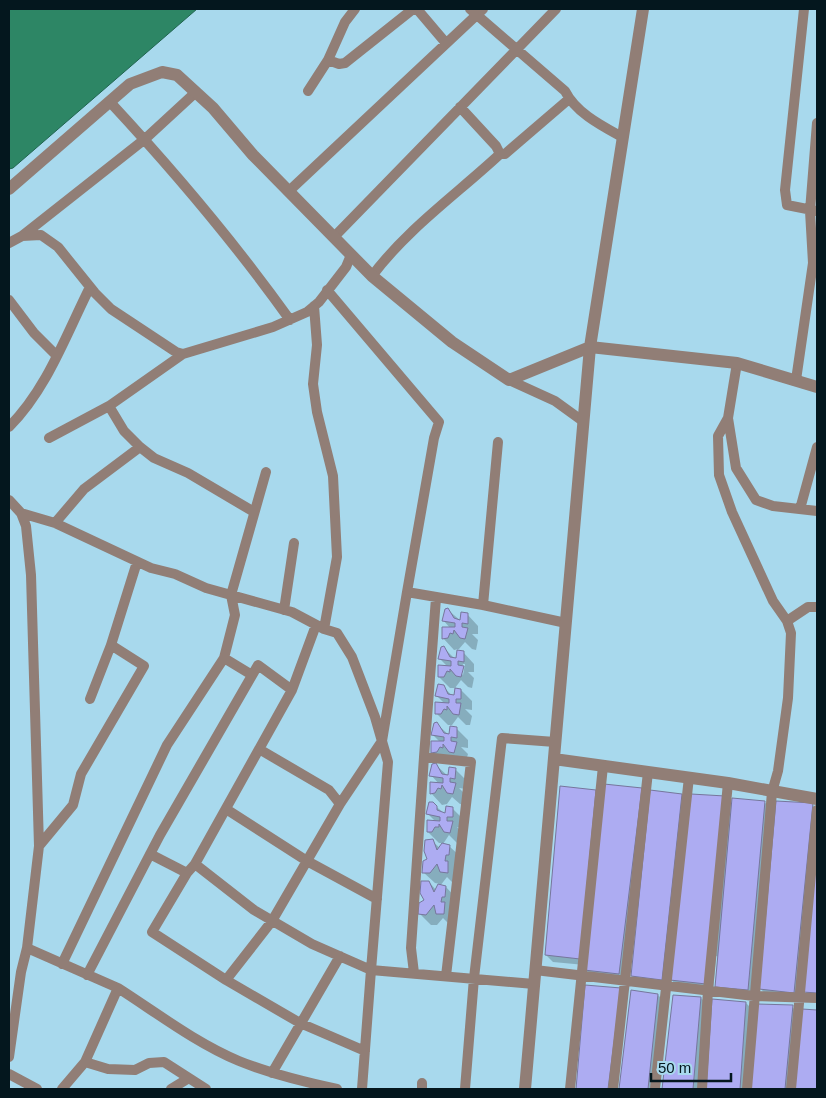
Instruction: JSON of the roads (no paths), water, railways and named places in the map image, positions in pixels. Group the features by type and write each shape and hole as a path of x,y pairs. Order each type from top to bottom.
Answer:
{"street":[{"path":"308,90 328,60 345,22 355,9"},
{"path":"328,60 339,64 345,63 413,9"},
{"path":"417,9 444,42"},
{"path":"334,237 556,9"},
{"path":"525,1089 590,347 643,9"},
{"path":"804,9 785,190 788,205 814,211"},
{"path":"289,191 476,11 565,91 569,99 596,123 622,137"},
{"path":"9,189 130,84 162,72 177,75 213,108 253,155 372,276 452,342 509,380 555,401 584,422"},
{"path":"9,243 22,236 145,139 196,92"},
{"path":"372,276 388,254 436,209 500,154 505,154 569,99"},
{"path":"110,102 145,139 254,269 290,320"},
{"path":"460,107 496,146 500,154"},
{"path":"796,380 815,264 814,211 817,123"},
{"path":"22,236 41,236 58,247 90,287 111,309 176,352 183,354"},
{"path":"49,438 109,406 183,354 290,320 314,306 346,267 351,255"},
{"path":"9,428 23,413 57,356 90,287"},
{"path":"226,980 272,921 340,804 382,740 434,438 439,422 327,290"},
{"path":"9,300 34,333 57,356"},
{"path":"314,306 317,344 314,384 317,412 333,476 337,558 320,627 292,690 259,750 195,864 186,873 152,932 226,980 300,1023 365,1051"},
{"path":"509,380 590,347 737,362 817,386"},
{"path":"737,362 728,418 736,468 756,500 773,506 817,511"},
{"path":"109,406 124,431 140,448 154,458 188,473 254,512"},
{"path":"728,418 718,436 719,475 732,512 773,601 787,621 791,633 788,698 778,771 772,792 746,1089"},
{"path":"483,605 498,442"},
{"path":"800,509 817,447"},
{"path":"54,523 84,490 140,448"},
{"path":"62,964 167,745 224,658 235,615 231,595 266,472"},
{"path":"9,500 22,513 54,523 151,568 175,574 206,588 292,612 320,627 337,633 352,657 388,762 362,1089"},
{"path":"9,1057 21,972 27,948 39,846 31,575 26,526 22,513"},
{"path":"284,610 294,543"},
{"path":"90,699 111,645 137,562"},
{"path":"407,592 483,605 566,623"},
{"path":"414,973 411,948 436,598"},
{"path":"787,621 808,608 817,607"},
{"path":"39,846 73,805 81,774 144,666 111,645"},
{"path":"224,658 252,675"},
{"path":"87,974 150,854 258,665 292,690"},
{"path":"465,1089 474,978 502,738 555,742"},
{"path":"259,750 329,790 340,804"},
{"path":"424,757 471,762 446,976"},
{"path":"554,759 728,783 817,799"},
{"path":"570,1089 602,766"},
{"path":"614,1089 648,772"},
{"path":"655,1089 668,985 689,778"},
{"path":"702,1089 708,990 728,783"},
{"path":"226,809 307,861 377,899"},
{"path":"791,1089 817,810"},
{"path":"150,854 186,873"},
{"path":"195,864 254,910 272,921 312,944 371,970 534,984"},
{"path":"27,948 118,988 206,1044 237,1060 272,1073 338,1089"},
{"path":"272,1073 340,956"},
{"path":"535,970 754,996 817,998"},
{"path":"62,1089 85,1062 118,988"},
{"path":"85,1062 108,1069 135,1070 149,1063 164,1062 206,1089"},
{"path":"9,1074 37,1089"},
{"path":"171,1089 190,1078"}]}
